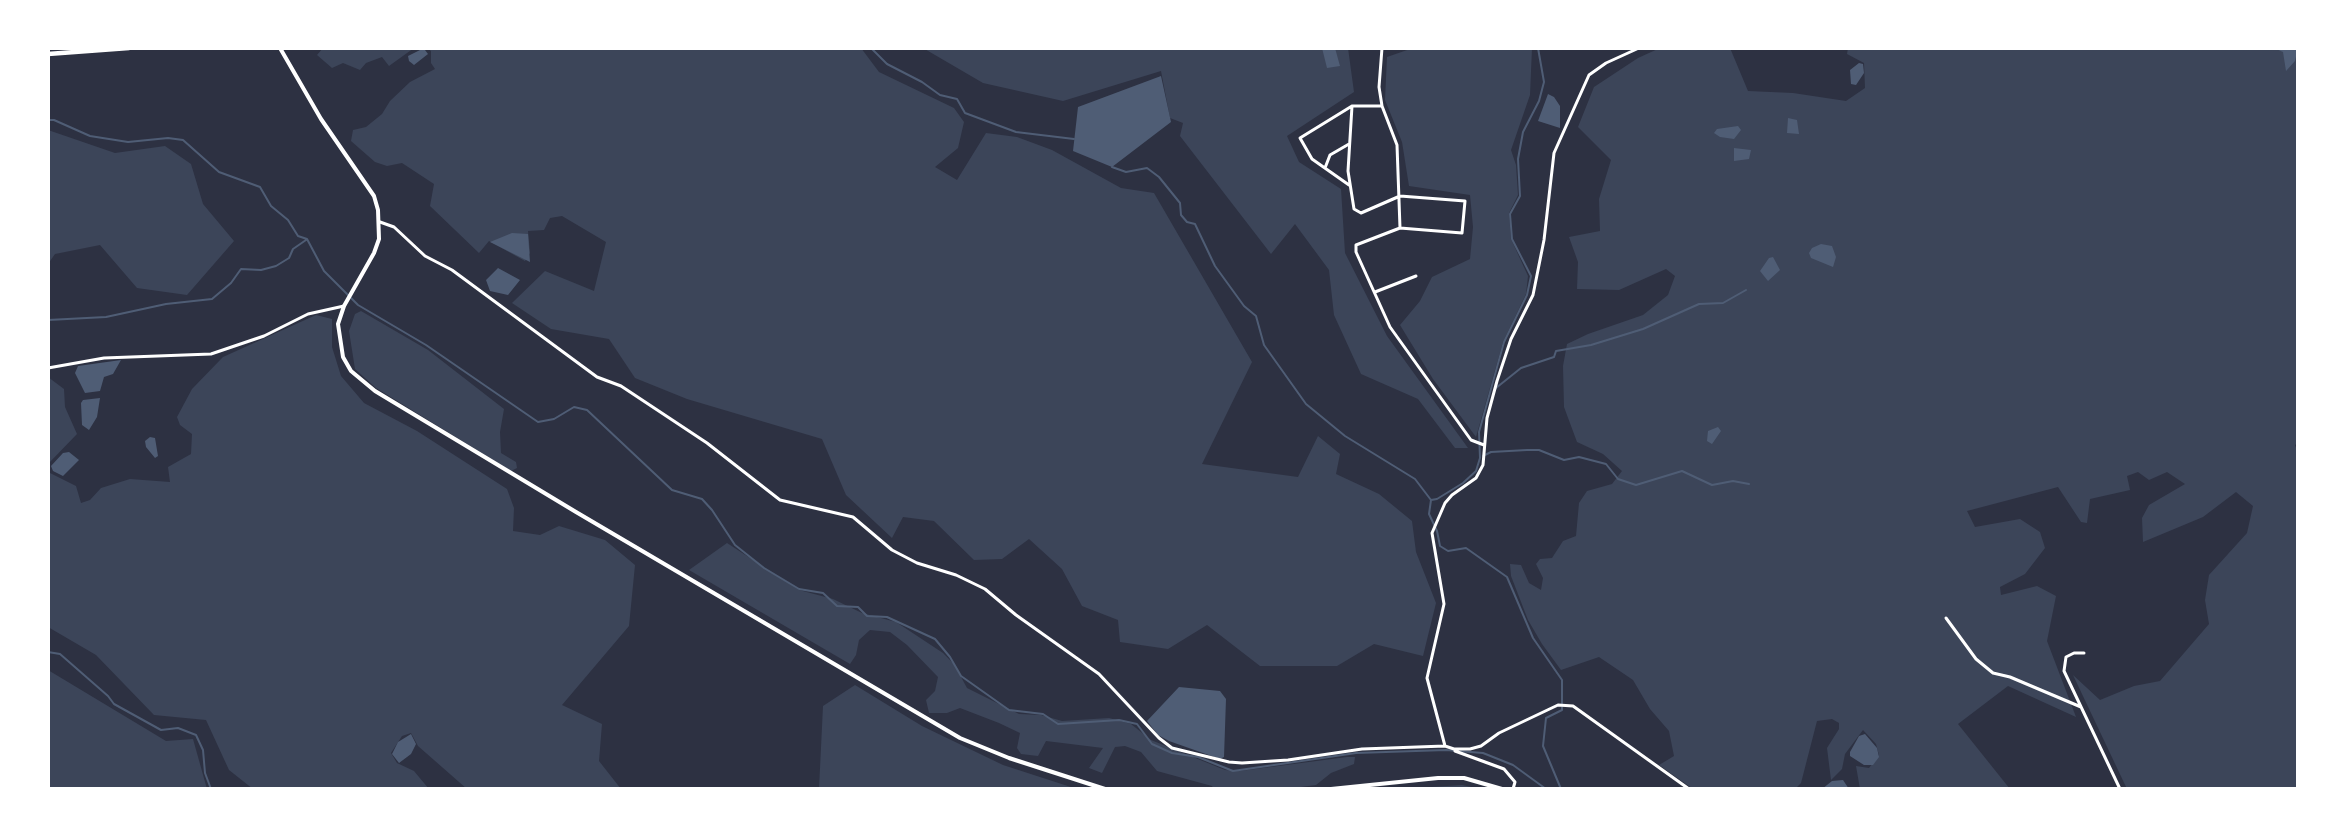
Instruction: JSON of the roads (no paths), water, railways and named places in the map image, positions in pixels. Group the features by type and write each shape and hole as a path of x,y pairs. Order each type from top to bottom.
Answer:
{"highway":[{"path":"48,54 129,48"}],"street":[{"path":"280,48 321,119 374,196 380,222 379,239 374,253 344,306 338,324 343,357 351,371 375,391 960,738 1009,758 1105,789"},
{"path":"1382,48 1379,87 1382,106 1397,145 1400,228"},
{"path":"1445,746 1427,678 1444,604 1432,533 1435,523 1452,495 1476,478 1483,465 1486,418 1511,339 1533,295 1544,240 1554,153 1589,75 1606,63 1640,48"},
{"path":"1350,186 1312,159 1300,138 1352,106 1382,106"},
{"path":"1352,106 1348,171 1354,209 1361,213 1400,196 1465,201 1462,233 1400,228 1356,246 1356,252 1390,327 1471,440 1484,445"},
{"path":"1325,168 1330,155 1349,144"},
{"path":"380,222 394,227 425,256 452,270 597,378 621,386 707,443 780,500 853,517 892,550 917,563 956,575 985,590 1099,674 1159,738 1172,748 1242,763 1288,760 1362,749 1445,746 1504,770 1515,782 1513,789"},
{"path":"1375,292 1416,276"},
{"path":"48,369 104,358 210,354 264,336 308,314 344,306"},
{"path":"1946,618 1976,659 1993,673 2010,677 2081,707"},
{"path":"2084,653 2074,653 2064,663 2064,671 2120,789"},
{"path":"1454,749 1481,746 1499,734 1558,705 1573,706 1689,789"},
{"path":"1332,789 1438,778 1464,778 1502,789"}],"waterway":[{"path":"871,48 887,64 922,82 940,95 957,99 965,113 1016,132 1074,139"},
{"path":"1431,500 1437,499 1463,483 1476,471 1480,458 1479,432 1504,342 1527,295 1531,276 1512,239 1510,214 1520,196 1518,159 1523,132 1539,101 1544,82 1538,48"},
{"path":"48,120 54,120 90,136 128,142 168,138 183,140 219,172 260,187 271,206 288,220 298,236 307,239 324,271 358,305 426,345 538,422 554,419 574,407 587,410 672,490 702,499 735,545 764,568 799,589 823,593 837,606 858,607 867,616 887,617 935,639 950,657 961,676 1009,710 1043,714 1058,724 1119,720 1137,724 1152,744 1172,753 1198,757 1233,771 1356,753 1446,750 1483,753 1513,765 1546,789"},
{"path":"1112,167 1126,172 1147,168 1159,177 1180,203 1181,215 1187,222 1195,224 1215,266 1244,306 1256,316 1264,345 1306,404 1345,436 1415,479 1431,500 1429,514 1437,531 1440,546 1448,551 1466,548 1507,577 1533,638 1562,680 1562,710 1546,718 1543,746 1561,789"},
{"path":"48,320 106,317 166,304 212,299 231,283 241,269 261,270 276,266 289,258 293,249 306,240"},
{"path":"1496,388 1521,368 1554,357 1556,351 1591,345 1643,329 1699,304 1723,303 1746,290"},
{"path":"1483,456 1491,452 1539,450 1564,460 1579,457 1606,464 1618,479 1636,485 1682,471 1712,485 1733,481 1749,484"},
{"path":"48,652 60,654 114,704 161,730 178,728 196,735 203,750 205,773 211,789"}]}
